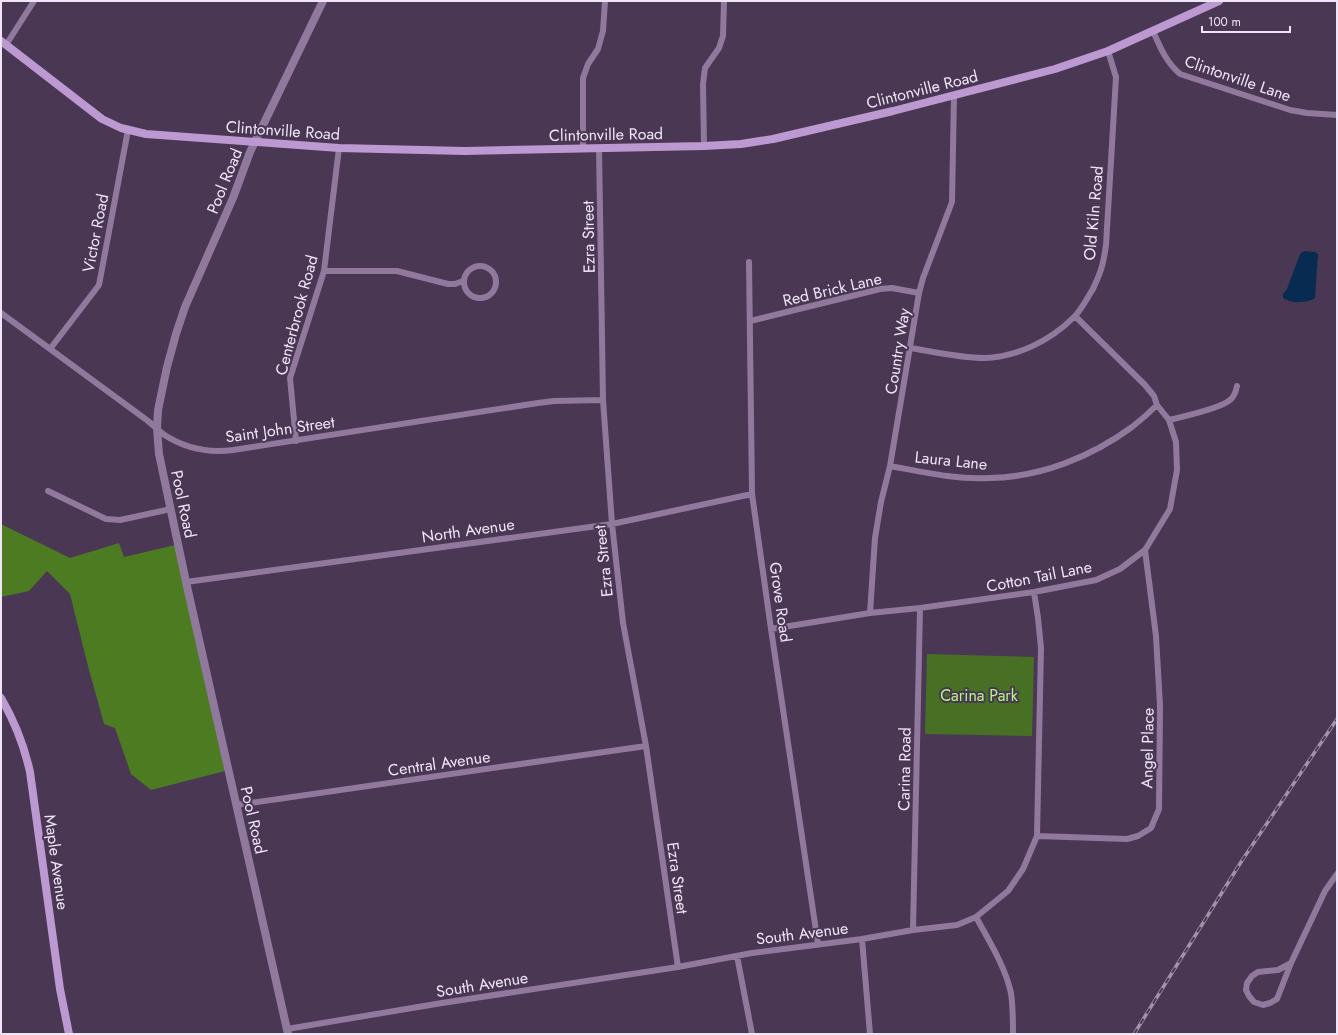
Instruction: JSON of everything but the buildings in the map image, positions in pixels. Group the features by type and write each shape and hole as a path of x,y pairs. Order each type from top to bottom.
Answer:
{"main road":[{"name":"Clintonville Road","path":"3,43 96,115 112,125 153,135 339,148 465,151 704,146 741,144 773,139 954,96 1056,69 1108,51 1219,1"},
{"name":"Maple Avenue","path":"1,698 17,727 26,751 60,989 69,1034"}],"street":[{"path":"3,43 34,1"},
{"name":"Pool Road","path":"287,1031 186,582 159,454 157,428 160,402 180,319 255,142 323,1"},
{"path":"582,148 583,78 588,64 598,48 603,31 605,1"},
{"path":"704,146 703,84 705,68 719,48 723,36 724,1"},
{"name":"Clintonville Lane","path":"1153,31 1166,59 1180,74 1290,110 1337,115"},
{"name":"Old Kiln Road","path":"911,348 971,357 983,358 1000,356 1029,347 1047,339 1074,316 1086,300 1097,281 1102,267 1106,245 1116,77 1108,51"},
{"name":"Country Way","path":"870,613 875,538 881,502 890,466 920,293 923,278 952,202 954,96"},
{"name":"Victor Road","path":"50,349 99,285 128,130"},
{"name":"Centerbrook Road","path":"296,441 290,378 324,271 339,148"},
{"name":"Ezra Street","path":"599,148 603,400 612,524 622,623 646,746 678,967"},
{"name":"Grove Road","path":"749,262 752,494 818,944"},
{"path":"481,266 490,269 496,278 495,288 490,295 478,298 467,292 463,281 464,276 471,268 481,266"},
{"path":"324,271 396,271 448,284 455,284 463,281"},
{"name":"Red Brick Lane","path":"750,321 880,289 892,288 920,293"},
{"name":"Saint John Street","path":"1,313 144,418 166,436 181,443 209,451 228,451 538,403 554,401 603,400"},
{"name":"Cotton Tail Lane","path":"771,629 870,613 920,608 1034,592 1096,580 1120,568 1145,550 1170,509 1177,470 1176,442 1169,420 1158,405 1154,396 1145,385 1074,316"},
{"path":"1169,420 1215,407 1230,400 1237,386"},
{"name":"Laura Lane","path":"890,466 959,477 990,478 1024,475 1069,462 1100,448 1132,427 1158,405"},
{"path":"48,491 106,519 120,520 171,509"},
{"name":"North Avenue","path":"186,582 612,524 752,494"},
{"name":"Angel Place","path":"1037,836 1127,839 1138,836 1151,828 1159,809 1160,706 1156,636 1145,550"},
{"name":"South Avenue","path":"287,1031 442,1003 678,967 737,956 956,925 976,916 1008,891 1023,869 1037,836 1041,648 1034,592"},
{"name":"Carina Road","path":"914,930 920,608"},
{"name":"Central Avenue","path":"236,805 646,746"},
{"path":"1291,963 1278,970 1258,972 1252,976 1247,983 1246,990 1254,1002 1263,1005 1277,999 1291,963 1325,890 1337,874"},
{"path":"976,916 1005,973 1011,994 1013,1034"},
{"path":"862,939 870,1034"},
{"path":"737,956 752,1034"}],"green space":[{"path":"1,524 70,558 119,543 124,557 175,545 225,771 151,790 131,774 115,728 104,724 70,594 47,571 29,591 1,597"},
{"name":"Carina Park","path":"927,654 1034,657 1032,736 925,734"}],"water":[{"path":"1304,251 1315,252 1318,254 1315,298 1304,302 1286,300 1283,298 1283,294 1287,289 1300,254"}],"railway":[{"path":"1134,1034 1241,862 1337,719"}]}
